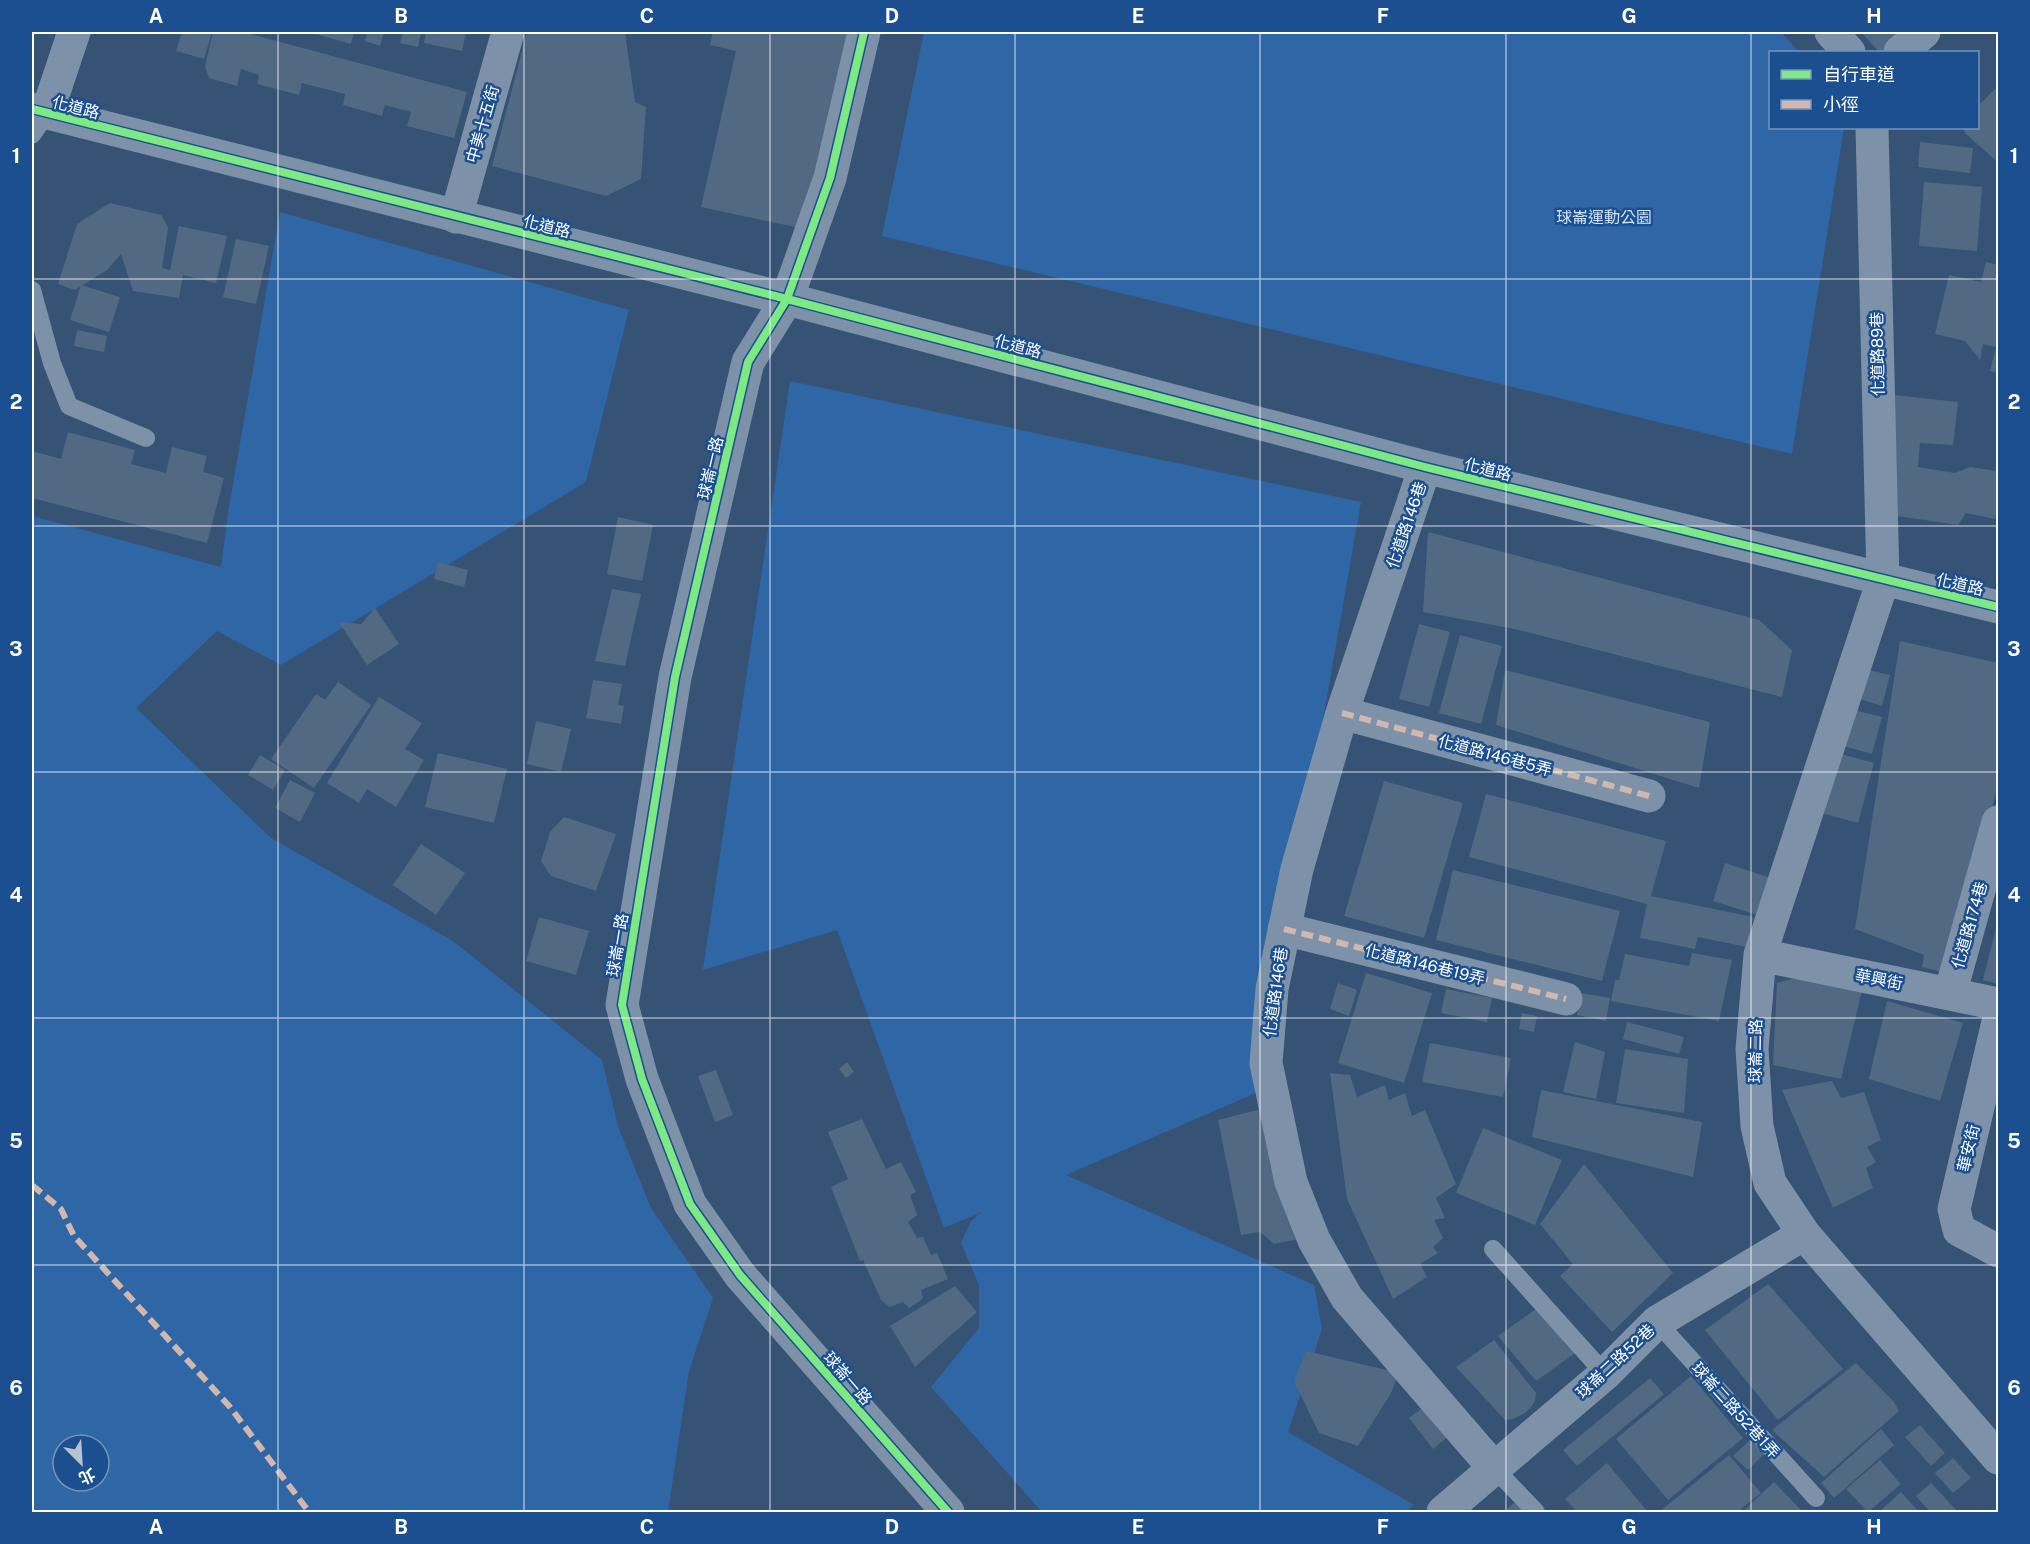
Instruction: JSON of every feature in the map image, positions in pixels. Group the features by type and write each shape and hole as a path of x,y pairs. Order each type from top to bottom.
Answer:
{"street":[{"path":"37,119 75,32"},
{"name":"中美十五街","path":"456,217 508,32"},
{"name":"球崙一路","path":"864,32 830,178 787,299 748,362 675,677 621,1005 642,1079 690,1204 740,1275 948,1512"},
{"path":"1831,32 1848,51"},
{"path":"1901,51 1924,32"},
{"name":"化道路","path":"37,119 456,217 787,299 1425,467 1998,607"},
{"name":"化道路89巷","path":"1872,129 1883,580"},
{"name":"化道路146巷","path":"1425,467 1342,713 1297,869 1272,989 1266,1063 1291,1182 1314,1240 1347,1298 1494,1468"},
{"name":"球崙二路","path":"1883,580 1760,955 1752,1049 1757,1126 1770,1183 1804,1234 1998,1458"},
{"name":"化道路146巷5弄","path":"1342,713 1648,796"},
{"name":"化道路174巷","path":"1950,994 1998,822"},
{"name":"化道路146巷19弄","path":"1284,929 1566,999"},
{"name":"華興街","path":"1760,955 1998,1004"},
{"name":"華安街","path":"1998,1022 1954,1209 1959,1230 1998,1251"},
{"name":"球崙二路52巷","path":"1443,1512 1605,1374 1657,1322 1804,1234"}],"lane":[{"path":"32,290 52,363 69,406 146,438"},
{"path":"1493,1249 1605,1374"},
{"name":"球崙二路52巷1弄","path":"1657,1322 1816,1497"},
{"path":"1494,1468 1536,1512"}],"green space":[{"name":"球崙運動公園","path":"924,32 1781,32 1798,51 1769,51 1769,129 1844,129 1792,454 882,236"},
{"path":"280,212 629,310 586,482 281,665 217,631 136,708 271,838 453,941 602,1060 618,1126 651,1208 713,1298 689,1371 668,1512 32,1512 32,516 221,567 229,507"},
{"path":"790,381 1361,502 1258,1092 1066,1175 1314,1285 1322,1329 1288,1432 1414,1505 1406,1512 1042,1512 931,1387 979,1328 979,1285 961,1243 971,1221 982,1212 944,1228 837,930 703,970"}],"building":[{"path":"182,32 212,32 204,59 176,51"},
{"path":"213,32 243,32 467,92 454,138 407,126 411,112 385,105 382,116 343,105 345,94 302,83 299,95 257,84 259,75 241,69 237,86 209,78 205,66"},
{"path":"308,32 354,32 351,44"},
{"path":"367,32 384,32 380,46 365,41"},
{"path":"403,32 421,32 418,47 400,43"},
{"path":"426,32 466,32 462,51 424,43"},
{"path":"527,32 625,33 635,102 646,107 641,179 606,196 492,166"},
{"path":"713,32 852,32 809,230 701,207 736,51 710,45"},
{"path":"1861,32 1910,32 1887,51 1878,51"},
{"path":"1998,86 1998,159 1995,160 1965,133 1964,129 1979,129 1979,105"},
{"path":"1920,142 1973,148 1970,173 1918,167"},
{"path":"1924,182 1982,187 1977,251 1919,246"},
{"path":"110,203 161,215 168,227 162,268 170,270 179,226 227,236 216,283 183,275 179,298 133,291 121,254 107,270 75,290 58,284 77,224"},
{"path":"236,239 269,246 256,304 223,297"},
{"path":"1986,262 1998,265 1998,373 1990,371 1996,347 1983,344 1980,360 1965,341 1935,334 1949,275 1981,282"},
{"path":"81,285 120,297 109,332 70,320"},
{"path":"77,330 107,336 104,352 74,346"},
{"path":"1894,395 1958,402 1953,445 1920,443 1918,467 1955,473 1970,467 1996,471 1998,473 1998,507 1995,519 1966,513 1958,525 1891,515"},
{"path":"68,432 135,450 131,464 166,473 172,447 207,456 203,472 224,478 207,543 32,498 32,451 61,459"},
{"path":"618,517 653,525 642,581 607,574"},
{"path":"1428,532 1759,620 1792,650 1782,697 1515,629 1423,612"},
{"path":"438,562 468,570 464,587 434,579"},
{"path":"612,589 641,594 625,666 595,661"},
{"path":"375,608 399,644 367,665 339,622 361,624"},
{"path":"1419,624 1450,632 1429,707 1399,699"},
{"path":"1460,635 1502,646 1481,724 1439,713"},
{"path":"1900,641 1998,663 1998,784 1950,974 1922,967 1924,955 1855,929"},
{"path":"1505,670 1710,722 1699,788 1496,725"},
{"path":"1869,670 1890,675 1882,706 1860,699"},
{"path":"593,680 622,684 618,705 624,706 621,724 586,718"},
{"path":"338,682 371,705 314,788 271,759 316,694 325,700"},
{"path":"379,697 422,723 405,749 424,760 396,807 367,789 359,803 327,783"},
{"path":"1846,708 1882,717 1872,754 1837,744"},
{"path":"536,721 571,729 561,772 527,764"},
{"path":"1830,751 1874,763 1858,823 1814,811"},
{"path":"438,753 507,769 494,823 425,807"},
{"path":"260,755 285,770 273,790 248,775"},
{"path":"290,780 315,793 300,822 275,808"},
{"path":"1384,781 1463,803 1424,938 1344,916"},
{"path":"1486,794 1666,841 1651,896 1753,917 1747,947 1698,937 1695,949 1640,938 1647,904 1469,857"},
{"path":"564,817 616,834 596,891 551,876 541,861 550,832"},
{"path":"421,844 465,873 436,915 393,885"},
{"path":"1725,863 1771,878 1758,915 1713,901"},
{"path":"1453,870 1620,911 1602,981 1436,940"},
{"path":"539,917 589,931 576,975 526,961"},
{"path":"1998,920 1998,984 1983,980"},
{"path":"1692,953 1732,960 1719,1021 1611,1001 1615,980 1619,980 1625,954 1689,966"},
{"path":"1820,971 1863,986 1841,1079 1773,1065 1777,983"},
{"path":"1366,973 1432,993 1404,1083 1338,1063"},
{"path":"1338,983 1357,990 1349,1016 1330,1009"},
{"path":"1446,989 1492,998 1487,1022 1441,1013"},
{"path":"1581,993 1610,998 1606,1021 1577,1015"},
{"path":"1887,1001 1963,1023 1940,1101 1869,1079"},
{"path":"1522,1013 1537,1016 1534,1032 1519,1029"},
{"path":"1627,1022 1684,1037 1679,1054 1623,1039"},
{"path":"1575,1042 1605,1052 1596,1099 1563,1092"},
{"path":"1430,1043 1511,1058 1503,1097 1422,1082"},
{"path":"1625,1049 1688,1059 1684,1113 1616,1103"},
{"path":"847,1062 854,1072 846,1078 839,1069"},
{"path":"716,1070 733,1115 715,1122 698,1076"},
{"path":"1330,1073 1350,1075 1357,1097 1385,1085 1389,1100 1405,1093 1412,1116 1425,1110 1456,1184 1436,1198 1445,1218 1434,1220 1443,1238 1433,1247 1438,1253 1420,1264 1427,1277 1393,1299 1347,1199"},
{"path":"1832,1081 1841,1098 1864,1092 1881,1140 1867,1147 1876,1162 1866,1168 1873,1188 1833,1208 1782,1090"},
{"path":"1541,1090 1702,1122 1693,1177 1532,1137"},
{"path":"1273,1106 1303,1238 1274,1244 1260,1232 1241,1235 1218,1120"},
{"path":"862,1119 886,1169 901,1162 916,1192 910,1195 917,1215 908,1222 917,1238 923,1237 931,1255 937,1253 948,1279 921,1290 923,1299 909,1308 903,1302 890,1307 881,1300 863,1260 860,1261 831,1187 848,1179 828,1132"},
{"path":"1483,1128 1562,1160 1535,1225 1456,1193"},
{"path":"1584,1164 1673,1273 1612,1332 1560,1276 1573,1264 1540,1224"},
{"path":"1768,1284 1843,1369 1778,1420 1705,1330"},
{"path":"955,1286 977,1312 915,1367 890,1326"},
{"path":"1540,1306 1578,1351 1536,1381 1498,1336"},
{"path":"1494,1340 1536,1393 1531,1407 1513,1419 1505,1420 1456,1367"},
{"path":"1306,1351 1399,1373 1391,1393 1358,1446 1319,1433 1294,1381"},
{"path":"1856,1363 1894,1402 1899,1411 1824,1477 1772,1430"},
{"path":"1691,1376 1743,1438 1668,1500 1616,1439"},
{"path":"1650,1378 1664,1394 1577,1466 1563,1450"},
{"path":"1426,1405 1450,1435 1433,1449 1409,1418"},
{"path":"1920,1425 1945,1453 1931,1466 1905,1437"},
{"path":"1881,1429 1894,1445 1834,1498 1821,1483"},
{"path":"1754,1436 1768,1450 1748,1470 1733,1456"},
{"path":"1729,1455 1761,1493 1737,1512 1659,1512"},
{"path":"1953,1458 1971,1478 1953,1493 1935,1473"},
{"path":"1880,1460 1901,1484 1868,1512 1846,1489"},
{"path":"1607,1463 1648,1512 1577,1512 1565,1499"},
{"path":"1774,1482 1803,1512 1742,1512"},
{"path":"1931,1483 1958,1512 1930,1512 1916,1496"},
{"path":"1901,1492 1919,1512 1880,1511"},
{"path":"1519,1499 1531,1512 1503,1512"}],"marked path":[{"path":"1342,713 1649,796"},
{"path":"1284,929 1566,999"},
{"path":"32,1185 61,1209 74,1236 230,1407 309,1512"}],"cycle path":[{"path":"864,32 830,178 787,299 748,362 675,677 622,1005 642,1079 690,1204 740,1275 948,1512"},
{"path":"32,109 787,299 1425,467 1998,607"}]}
